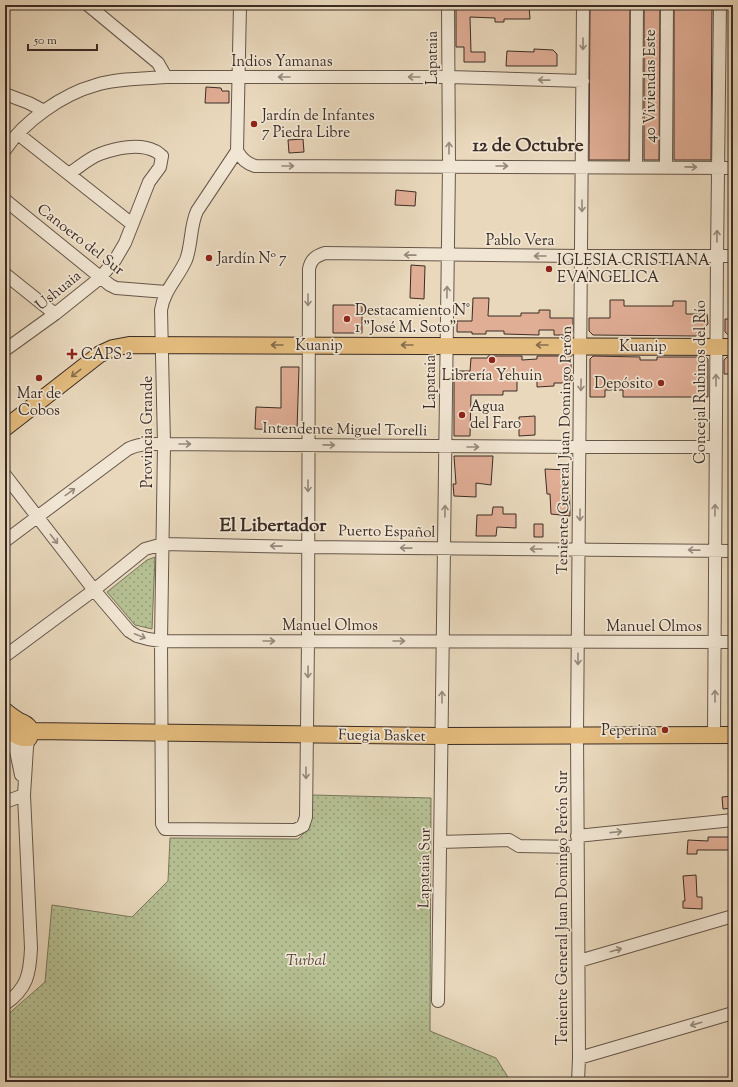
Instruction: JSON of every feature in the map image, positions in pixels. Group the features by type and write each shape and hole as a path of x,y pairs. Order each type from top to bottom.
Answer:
{"main road":[{"name":"Kuanip","path":"5,428 94,359 106,351 120,346 163,344 733,347"},
{"path":"5,711 11,727"},
{"name":"Fuegia Basket","path":"11,727 20,737 30,735 161,733 442,736 577,734 733,735"}],"street":[{"path":"88,5 158,63 166,77"},
{"path":"240,5 237,151 241,158 249,164 255,166 733,168"},
{"name":"Lapataia","path":"442,736 449,166 448,5"},
{"name":"Teniente General Juan Domingo Perón","path":"577,734 583,5"},
{"path":"636,168 637,5"},
{"name":"40 Viviendas Este","path":"666,167 667,5"},
{"name":"Concejal Rubinos del Río","path":"714,735 720,5"},
{"name":"Indios Yamanas","path":"5,150 18,134 44,111 78,92 97,85 126,80 166,77 448,77 583,81"},
{"path":"5,94 29,102 44,111"},
{"path":"18,134 132,224"},
{"name":"Ushuaia","path":"5,350 55,314 100,278 115,260 125,243 150,182 160,167 162,156 155,151 144,148 133,147 115,150 100,154 88,160 69,174"},
{"name":"Provincia Grande","path":"237,151 197,211 194,218 192,236 186,258 180,271 166,292 161,310 163,344 164,444 161,733 162,824 165,829 295,830 303,826 306,817 307,734"},
{"name":"Canoero del Sur","path":"5,200 100,278 116,288 166,292"},
{"name":"Pablo Vera","path":"308,345 310,261 317,255 325,253 733,256"},
{"path":"5,274 55,314"},
{"path":"307,734 308,345"},
{"name":"Intendente Miguel Torelli","path":"5,541 36,516 134,446 164,444 308,444 716,447"},
{"name":"Manuel Olmos","path":"5,475 94,590 129,631 143,637 161,641 308,640 733,642"},
{"name":"Puerto Español","path":"5,656 94,590 145,549 163,544 308,547 733,550"},
{"path":"11,727 24,795"},
{"name":"Teniente General Juan Domingo Perón Sur","path":"577,734 579,961 578,1082"},
{"path":"5,1004 13,999 23,988 28,976 30,965 31,948 24,795 27,748 30,735"},
{"name":"Lapataia Sur","path":"438,1001 442,736"},
{"path":"5,802 24,795"},
{"path":"440,842 510,840 519,846 577,841 733,820"},
{"path":"579,961 733,916"},
{"path":"579,1058 733,1013"}],"green space":[{"path":"155,557 152,629 135,625 107,592 147,560"},
{"name":"Turbal","path":"312,795 431,798 430,1031 496,1058 509,1079 509,1082 5,1082 5,1017 45,982 52,905 132,917 168,881 170,838 298,839 310,827"}],"building":[{"path":"456,5 529,5 530,19 504,19 504,22 495,22 495,18 470,17 471,52 485,52 485,62 464,62 464,47 456,47"},
{"path":"590,5 630,5 629,160 589,160"},
{"path":"644,5 660,5 659,160 644,160"},
{"path":"674,5 712,5 711,160 674,160"},
{"path":"534,49 553,50 557,54 557,66 506,66 507,51 534,52"},
{"path":"206,87 221,88 222,91 229,91 229,103 205,103"},
{"path":"303,139 304,152 289,153 288,140"},
{"path":"396,190 416,192 415,206 395,205"},
{"path":"411,265 425,266 424,299 410,298"},
{"path":"473,298 489,298 488,316 521,316 521,313 539,313 539,310 550,310 550,318 573,318 573,331 570,335 554,335 554,330 539,330 539,335 504,334 504,331 486,331 486,334 457,332 457,321 472,321"},
{"path":"610,300 624,300 624,306 673,306 673,301 686,301 686,314 707,314 708,324 696,336 593,335 589,331 589,318 610,318"},
{"name":"Destacamiento N° 1 \"José M. Soto\"","path":"333,305 362,305 362,333 333,333"},
{"path":"725,319 733,319 733,338 725,332"},
{"path":"488,356 522,356 522,360 537,359 537,356 571,356 571,383 554,383 554,386 537,387 537,377 517,377 517,391 503,391 503,395 471,395 470,436 454,436 454,371 470,371 471,358 488,358"},
{"path":"593,356 640,357 640,360 657,360 657,357 706,357 708,359 708,397 623,397 623,390 605,390 605,397 590,397 590,359"},
{"path":"727,357 733,357 733,374 724,374 724,360"},
{"path":"281,367 299,367 297,430 255,429 256,407 281,408"},
{"path":"535,416 535,435 519,436 519,417"},
{"path":"454,456 493,456 491,485 476,483 476,497 454,496 453,484 456,484"},
{"path":"545,469 569,470 570,516 551,514 550,494 547,494"},
{"path":"493,507 503,507 503,514 516,514 516,528 497,527 496,536 476,536 477,515 492,515"},
{"path":"534,524 543,524 543,537 534,537"},
{"path":"733,796 733,808 723,809 722,797"},
{"path":"708,837 733,837 733,850 697,850 697,854 687,854 688,840 708,841"},
{"path":"696,875 697,897 702,897 702,909 683,908 683,901 685,901 683,876"}],"place":[{"name":"Jardín de Infantes 7 Piedra Libre","path":"254,124"},
{"name":"Jardín Nº 7","path":"209,258"},
{"name":"IGLESIA CRISTIANA EVANGELICA","path":"549,269"},
{"name":"Destacamiento N° 1 \"José M. Soto\"","path":"347,319"},
{"name":"CAPS 2","path":"72,354"},
{"name":"Librería Yehuin","path":"492,360"},
{"name":"Mar de Cobos","path":"39,378"},
{"name":"Depósito","path":"661,383"},
{"name":"Agua del Faro","path":"462,415"},
{"name":"Peperina","path":"665,730"}],"district":[{"name":"12 de Octubre","path":"528,144"},
{"name":"El Libertador","path":"273,524"}]}
